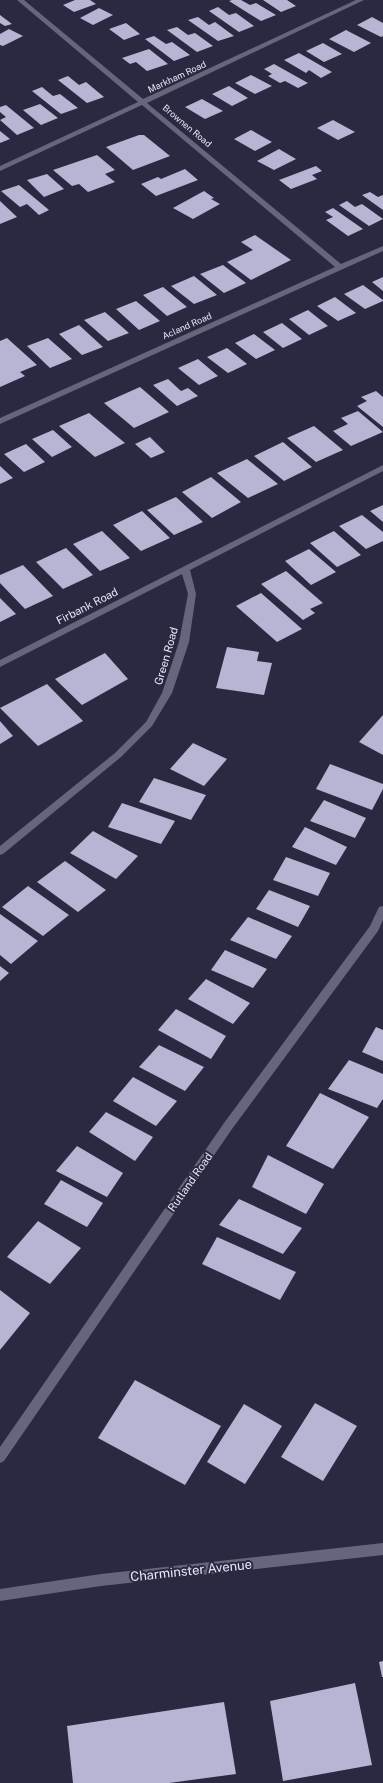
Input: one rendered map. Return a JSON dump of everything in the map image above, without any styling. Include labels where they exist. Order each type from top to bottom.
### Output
[{"type":"street","name":"Brownen Road","points":[[20,0],[340,267]]},
{"type":"street","name":"Markham Road","points":[[0,170],[361,0]]},
{"type":"street","name":"Acland Road","points":[[0,421],[383,248]]},
{"type":"street","points":[[185,569],[383,468]]},
{"type":"street","name":"Firbank Road","points":[[0,664],[185,569]]},
{"type":"street","name":"Green Road","points":[[0,851],[118,755],[149,724],[167,693],[184,642],[192,594],[185,569]]},
{"type":"street","name":"Rutland Road","points":[[0,1457],[224,1132],[374,928],[383,910]]},
{"type":"street","name":"Charminster Avenue","points":[[0,1595],[101,1580],[383,1549]]},
{"type":"building","points":[[75,0],[90,0],[96,4],[74,12],[63,5]]},
{"type":"building","points":[[241,0],[250,5],[256,3],[276,15],[261,21],[229,1]]},
{"type":"building","points":[[263,0],[287,0],[296,6],[281,12]]},
{"type":"building","points":[[218,7],[229,15],[236,13],[254,26],[239,32],[209,11]]},
{"type":"building","points":[[99,8],[113,15],[93,25],[80,18]]},
{"type":"building","points":[[0,15],[12,24],[5,26],[0,23]]},
{"type":"building","points":[[198,17],[209,25],[215,22],[234,36],[218,41],[188,20]]},
{"type":"building","points":[[372,17],[383,23],[383,36],[381,37],[357,25]]},
{"type":"building","points":[[126,23],[140,34],[124,40],[109,29]]},
{"type":"building","points":[[177,27],[188,35],[195,33],[213,46],[197,52],[167,30]]},
{"type":"building","points":[[9,29],[23,36],[3,46],[0,45],[0,34]]},
{"type":"building","points":[[346,30],[371,43],[354,52],[329,39]]},
{"type":"building","points":[[154,36],[166,44],[172,42],[190,55],[174,61],[145,39]]},
{"type":"building","points":[[323,43],[342,54],[324,62],[306,51]]},
{"type":"building","points":[[149,49],[168,64],[147,71],[136,62],[130,64],[122,58]]},
{"type":"building","points":[[299,53],[332,72],[321,78],[309,70],[306,73],[284,60]]},
{"type":"building","points":[[274,64],[308,83],[298,88],[285,81],[280,83],[268,76],[272,74],[264,69]]},
{"type":"building","points":[[251,75],[272,86],[255,94],[235,83]]},
{"type":"building","points":[[68,76],[79,85],[86,82],[104,97],[87,103],[58,80]]},
{"type":"building","points":[[229,86],[248,98],[232,106],[212,94]]},
{"type":"building","points":[[42,87],[53,96],[60,94],[78,108],[61,114],[32,91]]},
{"type":"building","points":[[202,99],[223,111],[205,119],[185,107]]},
{"type":"building","points":[[40,104],[58,118],[41,125],[23,110]]},
{"type":"building","points":[[6,105],[34,128],[17,135],[0,120],[6,117],[0,112],[0,107]]},
{"type":"building","points":[[333,120],[355,132],[338,140],[317,128]]},
{"type":"building","points":[[251,130],[272,142],[255,151],[234,139]]},
{"type":"building","points":[[0,131],[10,139],[0,143]]},
{"type":"building","points":[[139,135],[144,135],[170,156],[133,170],[106,147]]},
{"type":"building","points":[[279,149],[296,159],[274,170],[257,161]]},
{"type":"building","points":[[97,155],[115,170],[105,174],[115,182],[88,192],[79,184],[72,186],[53,170]]},
{"type":"building","points":[[316,166],[322,171],[312,175],[317,179],[291,189],[279,180]]},
{"type":"building","points":[[185,169],[198,180],[156,196],[141,184],[158,177],[161,179]]},
{"type":"building","points":[[47,174],[64,189],[44,197],[27,180]]},
{"type":"building","points":[[19,185],[49,210],[39,215],[27,204],[20,207],[1,191]]},
{"type":"building","points":[[204,191],[214,198],[211,199],[220,204],[193,219],[173,208]]},
{"type":"building","points":[[370,192],[378,197],[383,195],[383,210],[362,195]]},
{"type":"building","points":[[0,201],[17,217],[0,224]]},
{"type":"building","points":[[347,201],[355,207],[362,204],[383,219],[369,226],[339,205]]},
{"type":"building","points":[[333,208],[363,229],[348,236],[326,220],[333,217],[325,212]]},
{"type":"building","points":[[255,235],[291,260],[251,280],[227,262],[253,250],[241,242]]},
{"type":"building","points":[[223,265],[246,283],[224,293],[200,274]]},
{"type":"building","points":[[194,276],[217,295],[194,304],[171,286]]},
{"type":"building","points":[[383,277],[383,291],[372,282]]},
{"type":"building","points":[[363,285],[383,301],[365,309],[344,294]]},
{"type":"building","points":[[163,287],[187,307],[167,316],[143,295]]},
{"type":"building","points":[[335,297],[356,313],[338,321],[317,306]]},
{"type":"building","points":[[136,301],[160,321],[139,330],[116,309]]},
{"type":"building","points":[[308,310],[328,326],[309,335],[289,319]]},
{"type":"building","points":[[105,312],[129,333],[108,341],[84,320]]},
{"type":"building","points":[[282,323],[302,339],[283,348],[263,332]]},
{"type":"building","points":[[79,325],[103,347],[82,355],[59,334]]},
{"type":"building","points":[[254,334],[275,350],[256,359],[235,343]]},
{"type":"building","points":[[7,338],[37,365],[20,372],[25,376],[0,387],[0,341]]},
{"type":"building","points":[[48,338],[72,359],[50,368],[27,346]]},
{"type":"building","points":[[227,348],[247,364],[228,373],[207,357]]},
{"type":"building","points":[[198,359],[218,376],[199,385],[178,368]]},
{"type":"building","points":[[168,379],[181,391],[188,388],[198,396],[177,406],[153,385]]},
{"type":"building","points":[[140,387],[169,412],[134,428],[104,403]]},
{"type":"building","points":[[376,391],[383,397],[383,427],[357,406],[367,401],[361,397]]},
{"type":"building","points":[[358,411],[383,432],[351,446],[333,431],[348,424],[341,418]]},
{"type":"building","points":[[89,413],[125,443],[95,457],[59,426]]},
{"type":"building","points":[[314,426],[343,450],[316,462],[287,438]]},
{"type":"building","points":[[53,430],[72,447],[52,457],[32,439]]},
{"type":"building","points":[[150,437],[165,452],[151,458],[135,444]]},
{"type":"building","points":[[283,442],[312,467],[284,481],[254,456]]},
{"type":"building","points":[[26,444],[45,462],[24,472],[4,454]]},
{"type":"building","points":[[247,459],[278,484],[248,498],[217,473]]},
{"type":"building","points":[[0,466],[13,478],[0,484]]},
{"type":"building","points":[[211,477],[241,502],[212,518],[182,492]]},
{"type":"building","points":[[176,497],[203,522],[174,535],[147,510]]},
{"type":"building","points":[[383,505],[383,522],[370,511]]},
{"type":"building","points":[[142,511],[170,538],[141,551],[113,525]]},
{"type":"building","points":[[362,515],[383,532],[383,541],[366,549],[339,526]]},
{"type":"building","points":[[102,531],[130,558],[100,571],[73,544]]},
{"type":"building","points":[[334,531],[361,555],[337,567],[310,543]]},
{"type":"building","points":[[66,548],[93,575],[63,589],[36,562]]},
{"type":"building","points":[[309,549],[336,572],[311,585],[285,561]]},
{"type":"building","points":[[23,565],[53,596],[25,609],[0,583],[0,575]]},
{"type":"building","points":[[286,571],[323,603],[310,609],[315,613],[303,620],[261,584]]},
{"type":"building","points":[[261,593],[302,629],[277,642],[236,606]]},
{"type":"building","points":[[0,598],[16,614],[0,622]]},
{"type":"building","points":[[227,647],[259,652],[257,661],[272,663],[264,695],[216,688]]},
{"type":"building","points":[[105,653],[128,679],[82,705],[55,679]]},
{"type":"building","points":[[47,684],[83,721],[38,746],[0,708]]},
{"type":"building","points":[[383,715],[383,755],[359,742]]},
{"type":"building","points":[[0,721],[13,736],[0,744]]},
{"type":"building","points":[[193,743],[227,759],[204,786],[170,769]]},
{"type":"building","points":[[330,764],[383,784],[383,789],[372,810],[316,789]]},
{"type":"building","points":[[154,778],[206,795],[191,820],[139,802]]},
{"type":"building","points":[[324,800],[366,818],[355,838],[310,821]]},
{"type":"building","points":[[122,803],[175,821],[161,844],[108,827]]},
{"type":"building","points":[[305,827],[347,847],[336,865],[292,847]]},
{"type":"building","points":[[93,831],[138,856],[116,879],[70,853]]},
{"type":"building","points":[[286,857],[330,873],[318,896],[273,880]]},
{"type":"building","points":[[65,861],[106,890],[78,912],[37,882]]},
{"type":"building","points":[[28,886],[69,915],[43,936],[2,907]]},
{"type":"building","points":[[269,890],[310,906],[298,927],[256,909]]},
{"type":"building","points":[[0,914],[38,941],[11,964],[0,955]]},
{"type":"building","points":[[248,917],[292,936],[276,959],[230,940]]},
{"type":"building","points":[[225,950],[267,969],[253,988],[211,970]]},
{"type":"building","points":[[0,966],[9,973],[0,981]]},
{"type":"building","points":[[206,979],[250,1003],[233,1024],[188,999]]},
{"type":"building","points":[[176,1009],[226,1036],[211,1059],[158,1030]]},
{"type":"building","points":[[376,1027],[383,1030],[383,1061],[362,1052]]},
{"type":"building","points":[[159,1045],[204,1067],[185,1091],[139,1067]]},
{"type":"building","points":[[349,1060],[383,1074],[383,1099],[377,1108],[328,1089]]},
{"type":"building","points":[[133,1077],[177,1101],[156,1126],[113,1101]]},
{"type":"building","points":[[320,1093],[369,1117],[333,1169],[286,1146]]},
{"type":"building","points":[[106,1112],[153,1137],[135,1161],[89,1132]]},
{"type":"building","points":[[77,1146],[123,1173],[107,1197],[56,1171]]},
{"type":"building","points":[[268,1155],[324,1184],[306,1214],[252,1187]]},
{"type":"building","points":[[61,1180],[103,1203],[87,1227],[44,1204]]},
{"type":"building","points":[[239,1199],[302,1228],[283,1254],[219,1225]]},
{"type":"building","points":[[38,1221],[81,1248],[50,1284],[7,1257]]},
{"type":"building","points":[[217,1237],[296,1272],[280,1300],[202,1264]]},
{"type":"building","points":[[0,1290],[30,1313],[0,1350]]},
{"type":"building","points":[[135,1380],[221,1426],[185,1485],[98,1438]]},
{"type":"building","points":[[315,1403],[357,1426],[323,1481],[281,1457]]},
{"type":"building","points":[[244,1404],[282,1426],[245,1484],[207,1462]]},
{"type":"building","points":[[383,1661],[383,1677],[382,1677],[379,1662]]},
{"type":"building","points":[[355,1683],[372,1765],[283,1781],[270,1701]]},
{"type":"building","points":[[224,1702],[236,1774],[169,1783],[73,1783],[67,1726]]}]
